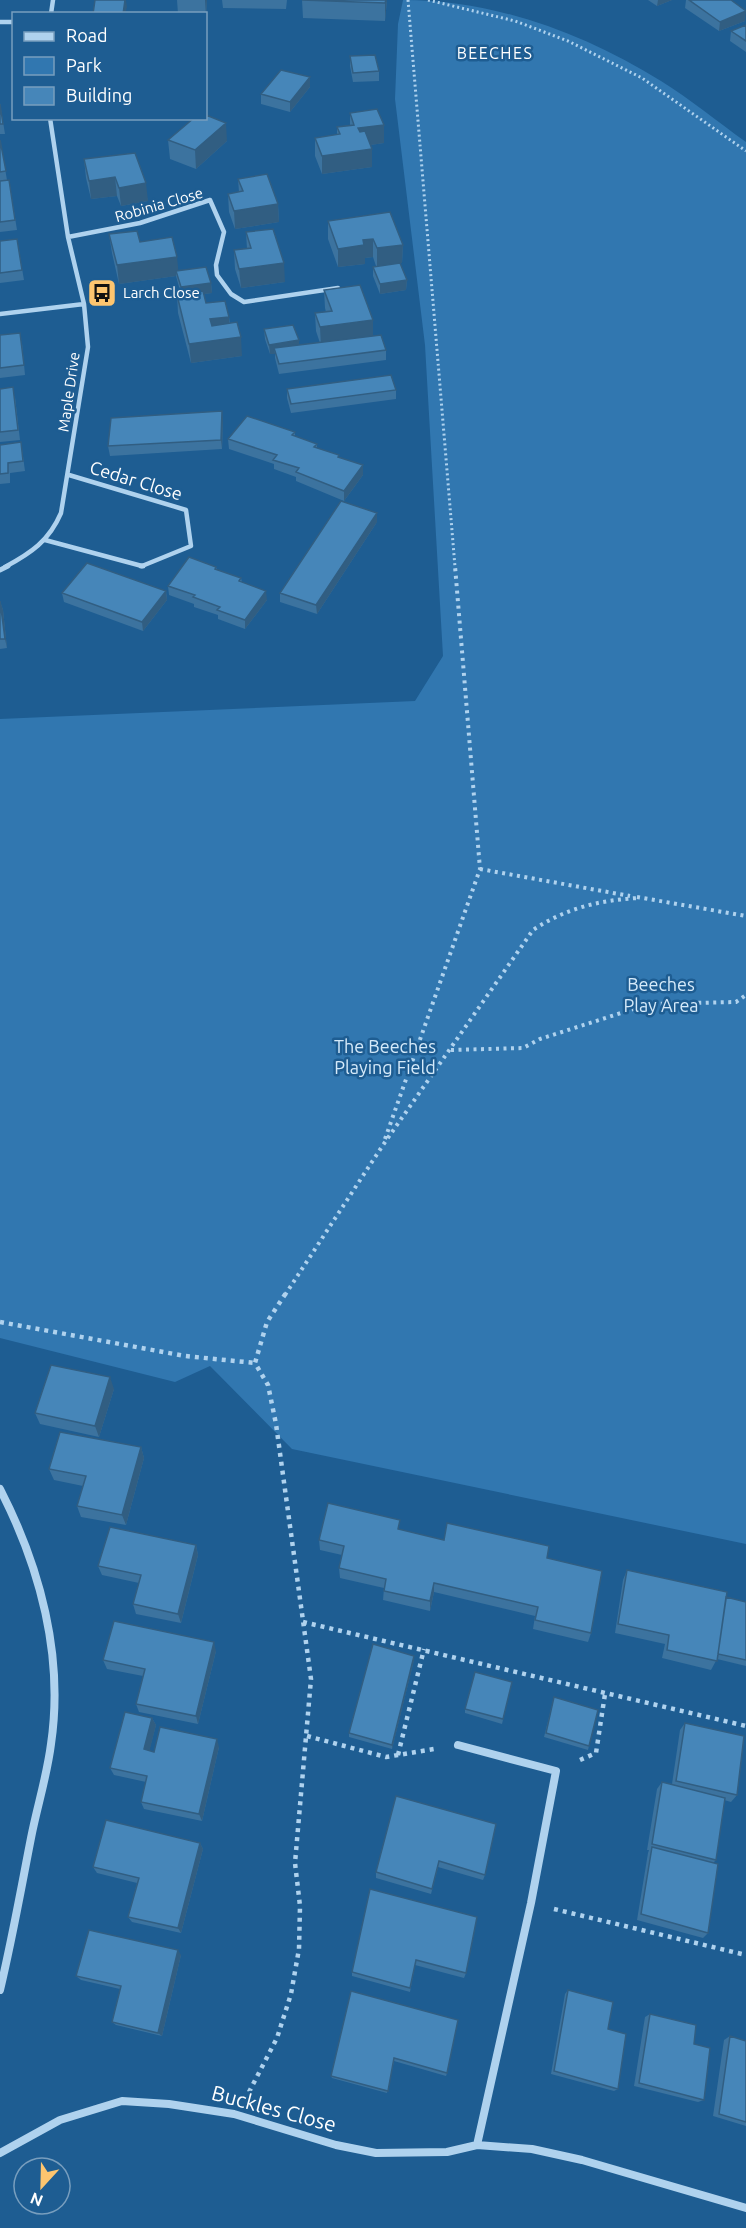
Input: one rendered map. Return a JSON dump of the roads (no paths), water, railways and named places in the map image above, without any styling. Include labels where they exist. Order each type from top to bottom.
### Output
[{"type":"street","name":"Maple Drive","points":[[0,570],[33,552],[45,540],[61,513],[88,347],[84,304],[68,237],[50,120]]},
{"type":"street","name":"Robinia Close","points":[[68,237],[117,231],[148,223],[210,200],[224,232],[223,244],[216,265],[217,275],[231,294],[244,302],[338,288]]},
{"type":"street","points":[[0,314],[84,304]]},
{"type":"street","name":"Cedar Close","points":[[45,540],[142,566],[192,546],[186,510],[69,475]]},
{"type":"street","points":[[0,1489],[15,1517],[35,1566],[48,1618],[54,1674],[53,1732],[0,1989]]},
{"type":"street","points":[[458,1746],[556,1771],[531,1903],[477,2145]]},
{"type":"street","name":"Buckles Close","points":[[0,2153],[60,2120],[122,2101],[169,2104],[234,2114],[336,2145],[376,2152],[417,2154],[447,2152],[477,2145],[532,2149],[582,2160],[746,2208]]},
{"type":"place","name":"Larch Close","points":[[102,293]]},
{"type":"district","name":"BEECHES","points":[[495,53]]},
{"type":"park label","name":"Beeches Play Area","points":[[661,995]]},
{"type":"park label","name":"The Beeches Playing Field","points":[[385,1057]]}]
